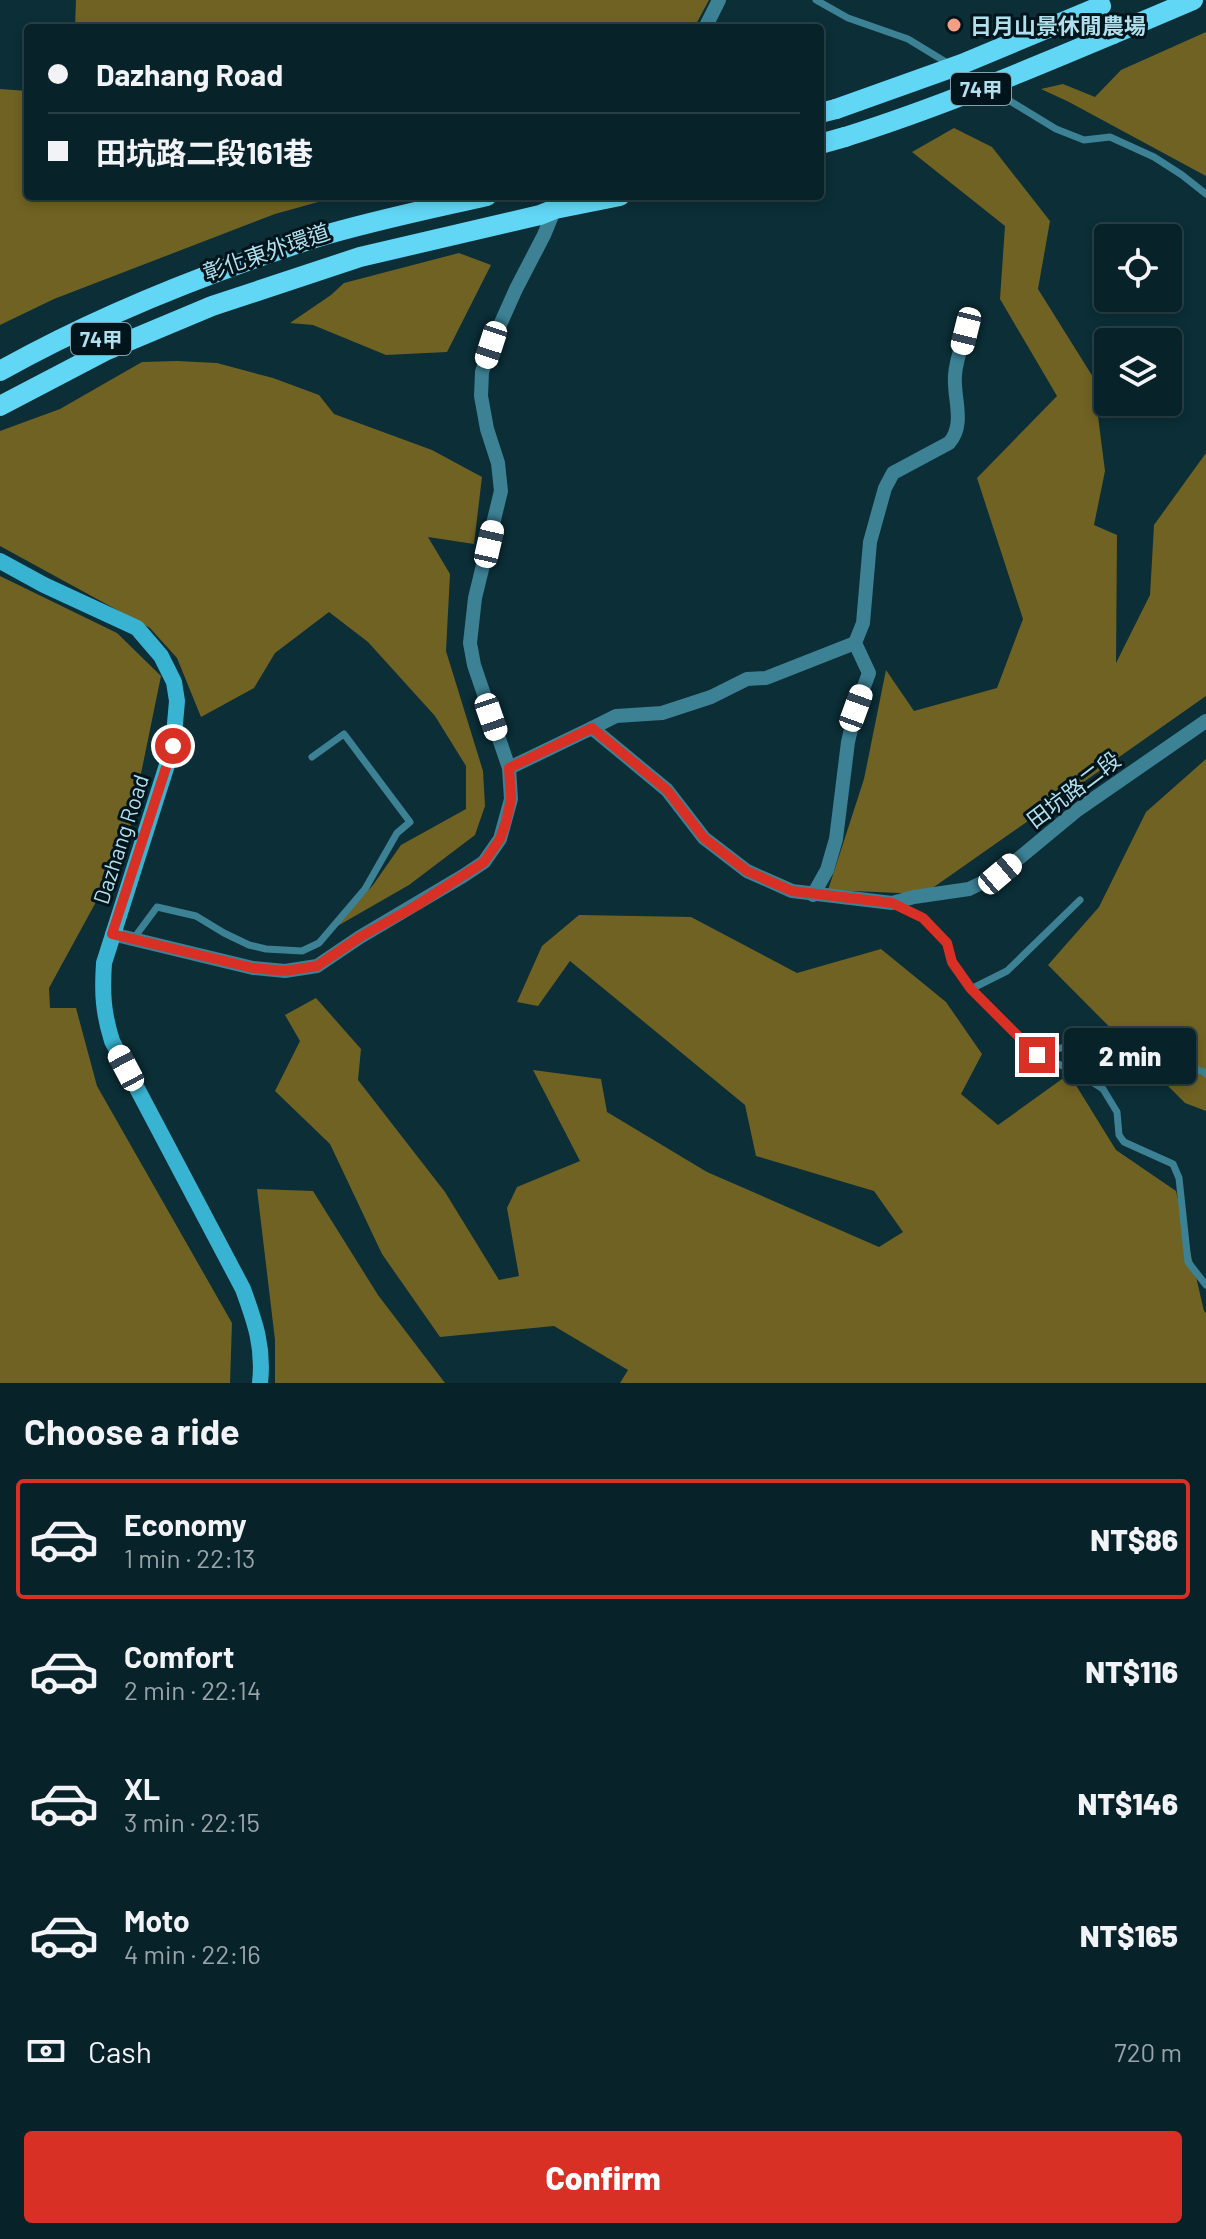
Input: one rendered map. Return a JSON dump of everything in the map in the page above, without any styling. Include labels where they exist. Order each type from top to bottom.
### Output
[{"type":"main road","name":"74甲","points":[[824,134],[832,114],[958,54],[1164,0]]},
{"type":"main road","name":"74甲","points":[[832,114],[906,106],[1105,13],[1193,0]]},
{"type":"main road","name":"74甲","points":[[0,358],[85,312],[202,288],[320,247],[429,200]]},
{"type":"main road","name":"彰化東外環道","points":[[0,371],[144,300],[202,288],[320,247],[476,211],[556,200]]},
{"type":"main road","name":"74甲","points":[[320,247],[360,257],[476,211]]},
{"type":"main road","name":"彰化東外環道","points":[[2,399],[101,339],[202,288]]},
{"type":"main road","name":"Dazhang Road","points":[[0,561],[137,628],[161,656],[174,682],[177,701],[173,746],[104,963],[104,1015],[112,1041],[243,1289],[257,1325],[261,1355],[260,1383]]},
{"type":"street","points":[[707,24],[719,0]]},
{"type":"street","points":[[112,934],[253,968],[285,971],[317,966],[484,862],[500,839],[511,799],[509,768],[474,665],[470,643],[475,598],[501,491],[498,463],[481,396],[482,372],[491,345],[559,200]]},
{"type":"street","points":[[509,768],[616,716],[662,713],[711,697],[747,679],[766,678],[855,643],[863,623],[870,542],[885,488],[893,473],[949,443],[956,436],[955,375],[966,331]]},
{"type":"street","points":[[813,895],[827,870],[836,839],[848,742],[869,673],[855,643]]},
{"type":"street","name":"田坑路二段","points":[[592,728],[667,790],[704,838],[747,871],[792,891],[892,903],[969,889],[1000,874],[1076,811],[1206,721]]},
{"type":"lane","points":[[816,0],[848,18],[908,39],[1056,129],[1084,140],[1110,137],[1154,157],[1206,194]]},
{"type":"lane","points":[[132,939],[157,907],[196,916],[249,945],[266,949],[302,951],[319,943],[365,889],[397,833],[410,822],[344,734],[312,757]]},
{"type":"lane","points":[[971,989],[1007,971],[1080,900]]},
{"type":"lane","points":[[892,903],[923,918],[947,943],[952,962],[971,989],[1037,1055],[1077,1072],[1103,1089],[1117,1112],[1119,1135],[1124,1142],[1173,1164],[1179,1178],[1188,1262],[1206,1285]]},
{"type":"lane","points":[[1037,1055],[1088,1040],[1206,1074]]},
{"type":"shaded area","points":[[76,0],[709,0],[696,24],[75,24]]},
{"type":"shaded area","points":[[1206,32],[1206,176],[1041,89],[1063,84],[1095,97],[1121,70]]},
{"type":"shaded area","points":[[0,89],[24,91],[24,200],[326,200],[275,214],[54,299],[0,325]]},
{"type":"shaded area","points":[[954,128],[992,147],[1050,221],[1038,289],[1093,377],[1094,416],[1098,416],[1105,471],[1094,525],[1117,535],[1116,663],[1150,595],[1154,525],[1206,453],[1206,696],[924,894],[828,890],[864,779],[886,670],[914,711],[997,688],[1023,619],[977,478],[1057,396],[1000,299],[1005,226],[912,152]]},
{"type":"shaded area","points":[[459,253],[491,265],[447,352],[386,355],[313,325],[290,323],[344,283]]},
{"type":"shaded area","points":[[142,362],[217,363],[273,378],[319,395],[334,414],[432,450],[482,477],[474,544],[428,537],[450,574],[446,651],[483,771],[485,806],[475,835],[409,885],[334,928],[373,885],[401,845],[466,809],[466,766],[435,716],[368,642],[329,612],[275,653],[254,688],[201,717],[177,658],[150,628],[0,546],[0,431],[60,409]]},
{"type":"shaded area","points":[[0,576],[117,633],[161,676],[126,847],[49,988],[50,1008],[76,1008],[97,1086],[232,1323],[230,1383],[0,1383]]},
{"type":"shaded area","points":[[1206,759],[1206,1111],[1185,1103],[1048,965],[1099,907],[1146,812]]},
{"type":"shaded area","points":[[579,915],[691,917],[797,973],[881,949],[946,1002],[982,1054],[961,1094],[998,1125],[1069,1074],[1116,1150],[1176,1191],[1206,1313],[1206,1383],[620,1383],[628,1370],[554,1326],[440,1337],[382,1254],[330,1144],[275,1091],[300,1041],[285,1015],[316,998],[361,1049],[358,1080],[445,1192],[499,1280],[519,1276],[507,1208],[517,1187],[580,1161],[533,1070],[601,1079],[607,1112],[707,1172],[879,1247],[903,1232],[874,1191],[756,1156],[745,1105],[570,961],[538,1006],[517,1002],[542,946]]},
{"type":"shaded area","points":[[257,1189],[313,1191],[378,1295],[445,1383],[275,1383],[275,1340]]},
{"type":"place","name":"日月山景休閒農場","points":[[954,25]]},
{"type":"route","points":[[173,746],[112,934],[253,968],[285,971],[317,966],[484,862],[500,839],[506,822],[511,799],[509,768],[592,728],[667,790],[704,838],[747,871],[792,891],[892,903],[923,918],[947,943],[952,962],[971,989],[1037,1055]]}]
